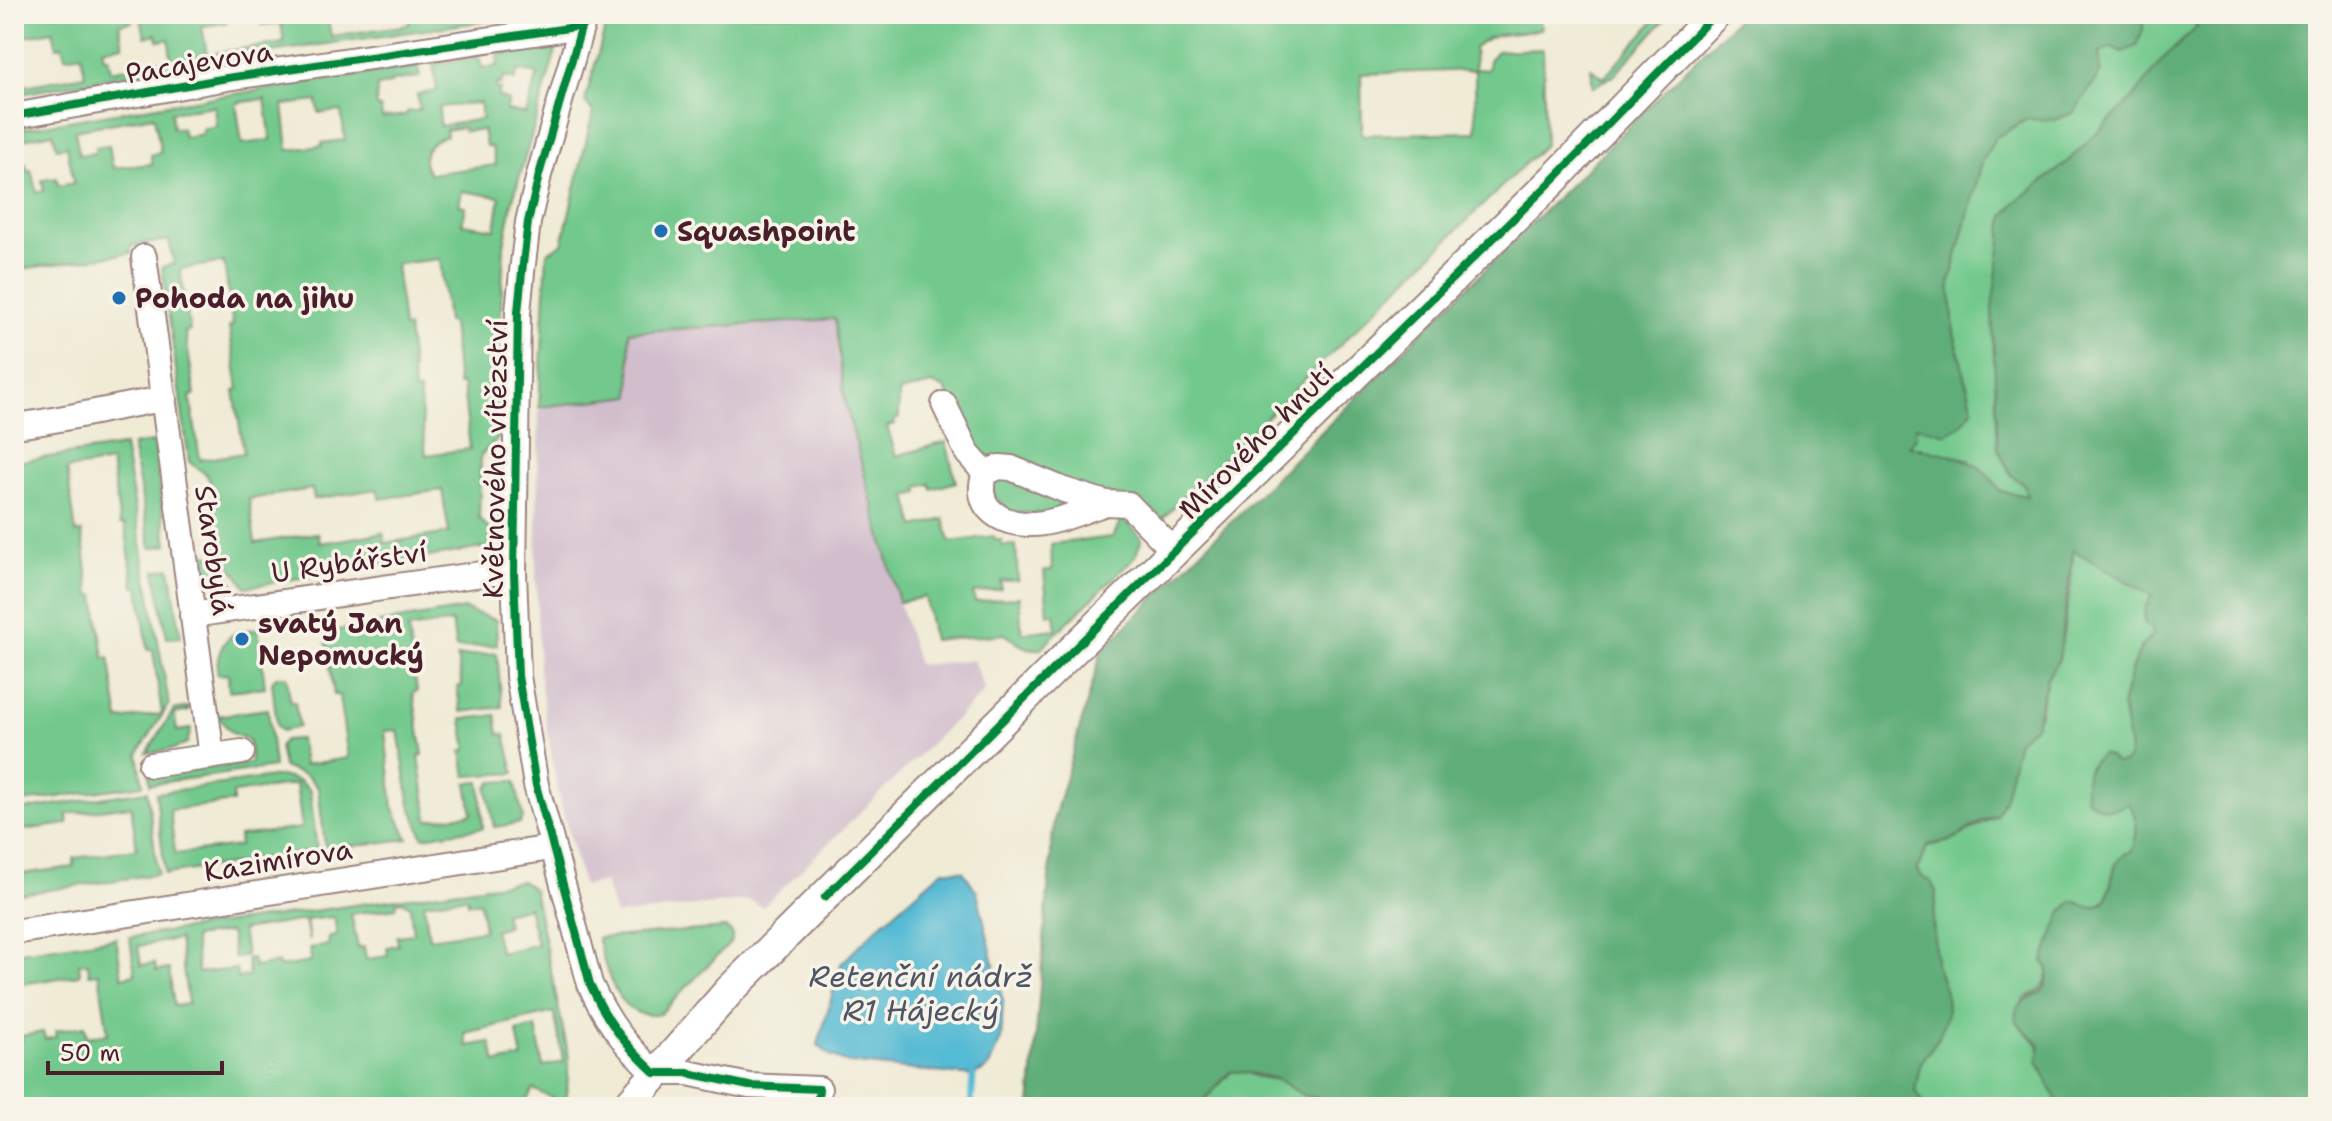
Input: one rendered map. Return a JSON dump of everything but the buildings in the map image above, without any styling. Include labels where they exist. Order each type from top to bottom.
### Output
[{"type":"main road","name":"Mírového hnutí","points":[[627,1107],[730,990],[1554,179],[1715,14]]},
{"type":"street","name":"Pacajevova","points":[[14,116],[584,20]]},
{"type":"street","name":"Květnového vítězství","points":[[584,20],[539,175],[528,222],[522,272],[517,341],[514,573],[518,676],[524,723],[551,848],[590,984],[603,1014],[627,1046],[655,1073]]},
{"type":"street","name":"Starobylá","points":[[144,257],[212,756]]},
{"type":"street","points":[[14,426],[73,419],[110,408],[164,399]]},
{"type":"street","points":[[944,404],[968,454],[985,473]]},
{"type":"street","points":[[1106,503],[1035,524],[1013,522],[996,515],[984,504],[980,487],[985,473],[999,467],[1011,468],[1106,503],[1128,504],[1175,552]]},
{"type":"street","name":"U Rybářství","points":[[192,615],[489,573],[514,573]]},
{"type":"street","points":[[151,765],[242,752]]},
{"type":"street","name":"Kazimírova","points":[[14,932],[551,848]]},
{"type":"street","points":[[655,1073],[688,1073],[818,1098]]},
{"type":"shaded area","points":[[835,319],[837,354],[884,552],[918,665],[973,660],[985,691],[763,907],[749,900],[615,915],[605,882],[583,886],[558,793],[547,730],[539,672],[536,577],[539,407],[631,395],[629,332]]},
{"type":"green space","points":[[14,14],[132,14],[132,22],[119,24],[123,45],[102,49],[104,57],[108,57],[111,71],[171,59],[169,39],[159,41],[156,34],[145,37],[140,14],[235,14],[226,17],[226,23],[202,26],[207,54],[284,43],[281,23],[262,25],[260,14],[332,14],[327,15],[331,36],[409,25],[408,14],[452,14],[453,19],[484,14],[536,14],[194,63],[14,95],[14,88],[85,75],[81,54],[65,57],[62,46],[57,47],[53,31],[16,38],[19,57],[14,58]]},
{"type":"green space","points":[[609,14],[1538,14],[1542,28],[1496,36],[1481,42],[1474,49],[1475,69],[1488,70],[1489,60],[1497,51],[1543,49],[1545,144],[1160,521],[982,454],[944,388],[931,384],[899,392],[899,418],[894,420],[895,424],[887,426],[896,456],[946,442],[956,482],[932,489],[930,484],[918,487],[919,493],[907,496],[915,527],[944,519],[950,542],[994,536],[995,540],[1002,540],[1002,546],[1016,545],[1018,580],[1001,581],[1001,589],[973,593],[975,602],[1019,597],[1022,633],[1056,629],[1055,614],[1048,614],[1044,571],[1052,570],[1051,544],[1113,537],[1122,518],[1142,538],[1135,557],[1040,649],[1035,649],[1021,645],[1005,634],[933,640],[925,597],[899,602],[845,402],[835,319],[629,332],[631,396],[539,407],[547,253],[562,244],[593,112],[585,101]],"holes":[[[1475,70],[1476,132],[1362,135],[1361,74]]]},
{"type":"green space","points":[[1660,14],[1670,14],[1614,75],[1593,87],[1591,68],[1604,78]]},
{"type":"green space","points":[[1742,14],[2146,14],[2137,46],[2123,52],[2111,47],[2099,53],[2101,72],[2073,113],[2054,120],[2027,119],[1995,138],[1982,162],[1950,282],[1954,333],[1973,409],[1960,426],[1946,434],[1916,426],[1916,437],[1909,446],[1972,463],[1992,479],[1999,491],[2027,496],[2024,484],[2011,475],[1998,449],[1992,310],[2004,216],[2015,203],[2064,165],[2133,98],[2162,60],[2197,27],[2189,14],[2318,14],[2318,1107],[2060,1107],[2038,1062],[2040,1045],[2017,1020],[2017,1008],[2046,986],[2048,967],[2043,961],[2062,911],[2073,901],[2091,907],[2106,900],[2116,864],[2122,856],[2132,851],[2136,832],[2135,815],[2129,803],[2112,810],[2097,806],[2086,798],[2085,785],[2086,773],[2102,754],[2116,763],[2128,759],[2130,749],[2122,706],[2132,668],[2142,646],[2153,634],[2145,624],[2144,615],[2152,596],[2073,550],[2059,659],[2047,678],[2035,726],[2018,740],[2005,797],[1996,816],[1950,841],[1928,845],[1917,869],[1922,877],[1931,882],[1936,892],[1933,924],[1936,964],[1946,992],[1947,1014],[1939,1037],[1920,1064],[1915,1091],[1925,1107],[1335,1107],[1324,1100],[1302,1095],[1278,1080],[1230,1072],[1198,1107],[1030,1107],[1054,818],[1102,650]]},
{"type":"green space","points":[[2189,14],[2197,27],[2162,60],[2134,98],[2064,165],[2015,203],[2011,475],[2024,484],[2027,496],[1999,491],[1968,459],[1909,447],[1916,437],[1916,426],[1973,409],[1954,333],[1950,282],[1982,162],[1995,138],[2028,119],[2054,120],[2073,113],[2101,72],[2099,53],[2143,29],[2143,16]]},
{"type":"green space","points":[[551,46],[556,50],[512,203],[504,245],[500,326],[495,327],[495,342],[500,342],[498,439],[481,455],[479,518],[492,532],[489,547],[246,587],[219,550],[211,484],[207,475],[189,462],[162,267],[174,264],[169,240],[131,246],[131,253],[14,270],[14,130],[418,66],[420,77],[377,86],[376,105],[381,109],[382,118],[406,115],[407,112],[420,110],[417,94],[437,91],[433,64],[479,57],[482,68],[498,66],[497,55]],"holes":[[[518,70],[538,74],[526,114],[506,111],[509,101],[498,97],[500,89],[496,88],[504,77],[515,80]],[[265,99],[271,140],[242,144],[236,103]],[[317,101],[319,113],[341,111],[345,140],[322,143],[322,146],[288,150],[283,105]],[[480,103],[482,119],[440,126],[439,107]],[[214,106],[216,126],[202,129],[202,134],[184,137],[182,128],[173,129],[171,112]],[[154,116],[161,152],[151,155],[152,164],[113,168],[109,145],[95,147],[95,153],[79,155],[75,130]],[[463,127],[464,131],[483,130],[486,146],[492,147],[496,165],[430,174],[424,156],[430,145],[447,136],[446,130]],[[53,133],[57,148],[67,146],[74,183],[58,186],[57,178],[42,180],[44,191],[37,192],[31,170],[27,171],[26,164],[23,164],[19,140]],[[462,191],[500,197],[495,229],[462,224],[466,207],[459,205]],[[440,259],[447,322],[452,323],[458,385],[463,385],[470,449],[426,455],[419,391],[414,391],[408,328],[403,328],[396,264]],[[224,262],[233,326],[229,327],[239,389],[234,391],[244,453],[200,460],[190,396],[195,395],[185,332],[190,331],[180,269]],[[312,489],[314,499],[377,489],[380,499],[442,490],[449,533],[385,543],[383,533],[320,543],[318,533],[255,543],[249,499]]]},
{"type":"green space","points":[[154,442],[167,545],[151,548],[132,445]]},
{"type":"green space","points":[[124,446],[169,704],[138,754],[143,785],[14,803],[14,796],[20,795],[14,753],[14,462]],"holes":[[[111,462],[120,525],[125,525],[134,587],[139,587],[148,650],[153,650],[162,714],[119,720],[109,657],[104,658],[95,595],[90,595],[82,532],[76,533],[67,469]]]},
{"type":"green space","points":[[1010,476],[1076,501],[1051,514],[1009,512],[992,494],[992,485],[999,477]]},
{"type":"green space","points":[[2073,550],[2153,596],[2150,627],[2153,634],[2142,646],[2132,668],[2122,706],[2130,749],[2128,759],[2116,763],[2138,831],[2132,851],[2117,863],[2106,899],[2100,905],[2091,907],[2073,901],[2062,911],[2043,961],[2048,966],[2045,984],[2039,991],[2023,999],[2022,1028],[2040,1046],[2040,1054],[2060,1107],[1925,1107],[1915,1091],[1920,1064],[1939,1037],[1946,992],[1936,964],[1933,924],[1936,892],[1931,882],[1922,877],[1917,869],[1928,846],[1950,841],[1996,816],[2018,740],[2039,716],[2047,678],[2059,659]]},
{"type":"green space","points":[[206,554],[215,558],[242,594],[220,588],[203,575],[196,561]]},
{"type":"green space","points":[[170,568],[181,637],[167,638],[155,571]]},
{"type":"green space","points":[[464,609],[496,620],[497,645],[456,648],[452,622],[408,629],[417,691],[413,693],[423,755],[419,756],[428,820],[472,814],[467,783],[480,782],[483,828],[423,837],[410,804],[398,730],[385,731],[393,807],[408,839],[328,849],[325,846],[318,788],[307,776],[283,767],[279,747],[284,740],[300,739],[304,765],[348,758],[339,695],[334,695],[325,632]]},
{"type":"green space","points":[[258,629],[265,687],[229,691],[228,674],[218,675],[220,650],[231,635]]},
{"type":"green space","points":[[497,653],[502,707],[461,712],[457,687],[462,686],[457,657]]},
{"type":"green space","points":[[287,676],[290,702],[295,702],[299,727],[282,731],[277,726],[272,682],[276,677]]},
{"type":"green space","points":[[189,707],[189,711],[174,714],[177,731],[191,729],[187,743],[174,749],[147,753],[174,710]]},
{"type":"green space","points":[[268,709],[274,767],[150,784],[149,775],[251,763],[249,740],[232,733],[217,716]]},
{"type":"green space","points":[[496,715],[499,734],[505,734],[514,773],[466,776],[462,751],[467,750],[462,719]]},
{"type":"green space","points":[[280,776],[299,781],[310,791],[317,851],[165,874],[156,793]],"holes":[[[296,784],[302,828],[239,836],[239,846],[175,854],[170,810],[233,802],[233,793]]]},
{"type":"green space","points":[[515,781],[523,817],[520,823],[494,827],[487,788],[492,782]]},
{"type":"green space","points":[[147,791],[158,874],[14,895],[14,875],[74,867],[74,858],[137,849],[131,806],[67,814],[68,824],[14,831],[14,811]]},
{"type":"green space","points":[[522,881],[534,890],[569,1058],[566,1107],[556,1107],[559,1101],[533,1089],[523,1107],[14,1107],[14,1044],[22,1042],[21,1036],[43,1032],[45,1039],[56,1037],[55,1031],[85,1026],[87,1037],[108,1034],[99,973],[89,974],[88,963],[79,964],[80,975],[14,985],[14,953],[116,938],[122,977],[135,974],[130,937]],"holes":[[[467,897],[468,903],[480,902],[484,930],[429,938],[424,903]],[[402,901],[410,906],[413,934],[397,936],[398,945],[387,947],[388,956],[366,959],[364,947],[358,948],[351,914],[396,908],[397,902]],[[528,907],[537,944],[500,953],[494,930],[507,926],[504,913]],[[334,917],[337,935],[328,938],[329,945],[310,948],[311,962],[254,967],[252,958],[247,958],[249,976],[237,978],[236,969],[198,973],[194,937],[230,932],[234,958],[246,955],[242,930],[305,920],[309,941],[306,920]],[[179,939],[188,1004],[174,1006],[169,969],[156,971],[155,963],[141,965],[138,946]],[[554,1012],[564,1062],[543,1066],[536,1027],[517,1032],[522,1058],[496,1063],[490,1042],[467,1046],[465,1033]]]},
{"type":"green space","points":[[726,928],[732,933],[732,941],[660,1014],[645,1015],[623,1002],[610,978],[597,938]]},
{"type":"green space","points":[[1244,1071],[1256,1077],[1279,1080],[1303,1095],[1330,1102],[1335,1107],[1198,1107],[1231,1072]]},
{"type":"water","name":"Retenční nádrž R1 Hájecký","points":[[943,870],[963,871],[977,892],[1003,1001],[1001,1039],[988,1068],[973,1076],[848,1063],[830,1056],[818,1045],[841,964]]},
{"type":"waterway","points":[[971,1107],[973,1076]]},
{"type":"cycle path","points":[[585,14],[528,222],[518,312],[514,573],[518,676],[536,785],[590,984],[603,1010],[626,1043],[655,1073],[688,1073],[749,1086],[819,1089],[817,1107]]},
{"type":"cycle path","points":[[825,897],[1554,179],[1715,14]]},
{"type":"cycle path","points":[[14,116],[227,78],[582,26]]},
{"type":"place","name":"Squashpoint","points":[[661,231]]},
{"type":"place","name":"Pohoda na jihu","points":[[119,298]]},
{"type":"place","name":"svatý Jan Nepomucký","points":[[242,639]]}]
